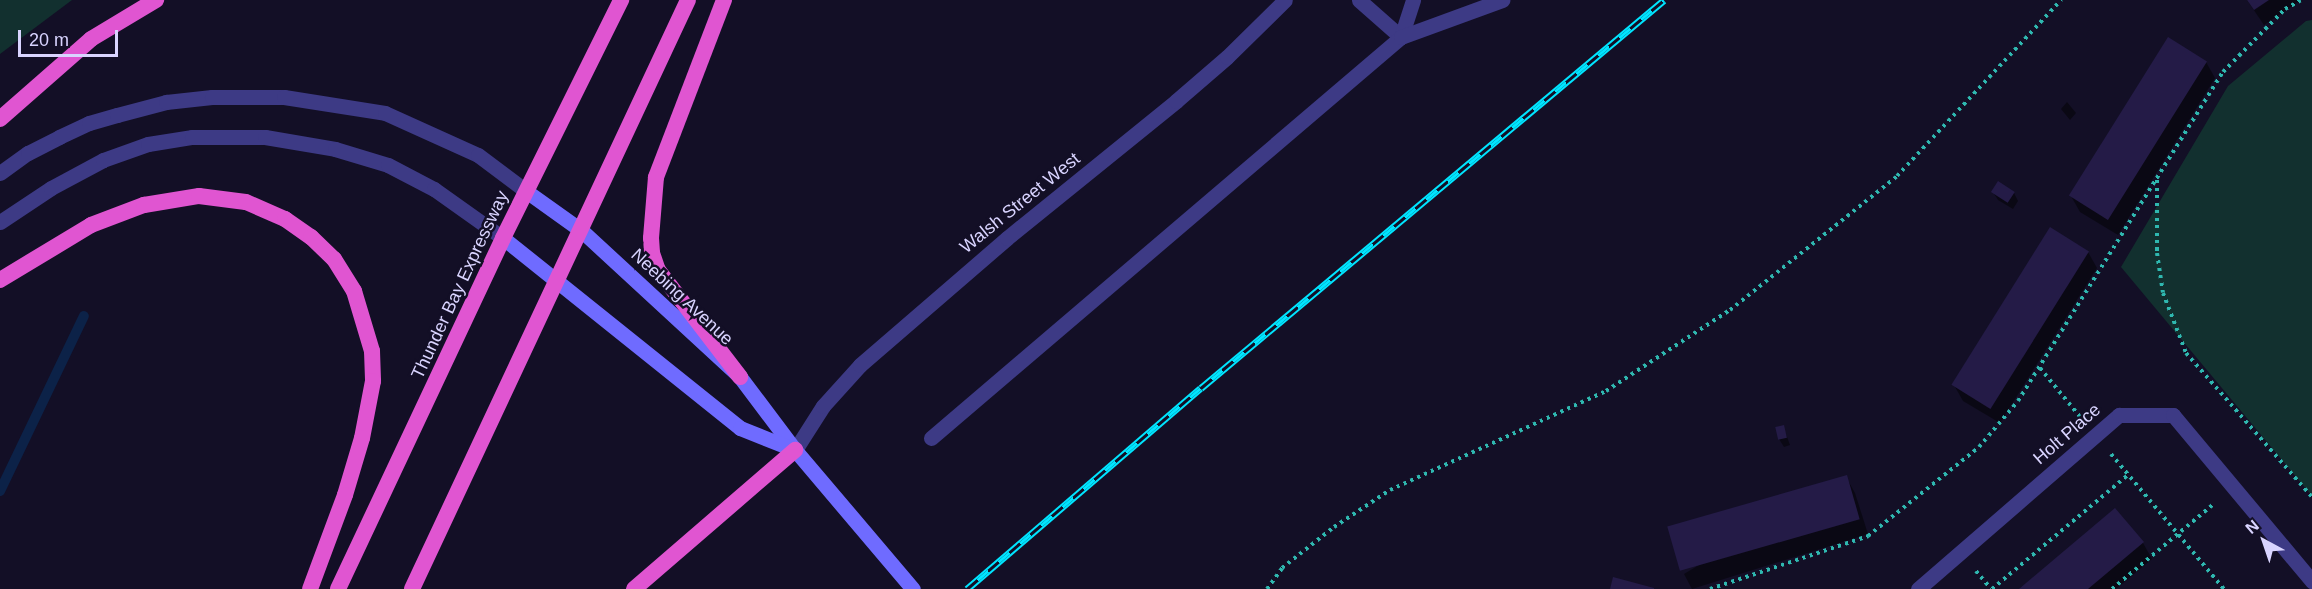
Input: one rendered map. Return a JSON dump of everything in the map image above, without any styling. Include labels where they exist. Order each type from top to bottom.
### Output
[{"type":"highway","points":[[0,119],[91,39],[156,0]]},
{"type":"highway","name":"Thunder Bay Expressway","points":[[339,589],[503,238],[621,0]]},
{"type":"highway","points":[[412,589],[582,231],[688,0]]},
{"type":"highway","points":[[724,0],[656,177],[651,238],[652,253],[658,270],[740,377]]},
{"type":"highway","points":[[0,280],[91,225],[144,205],[199,196],[246,202],[285,219],[311,237],[327,252],[354,291],[372,351],[373,381],[351,472],[310,589]]},
{"type":"highway","points":[[634,589],[795,450]]},
{"type":"main road","name":"Neebing Avenue","points":[[526,191],[582,231],[740,377],[795,450],[913,589]]},
{"type":"main road","name":"Neebing Avenue","points":[[503,238],[556,283],[740,428],[795,450]]},
{"type":"street","name":"Walsh Street West","points":[[795,450],[823,406],[860,364],[1006,238],[1176,101],[1285,0]]},
{"type":"street","points":[[1359,0],[1401,37]]},
{"type":"street","points":[[1401,37],[1413,0]]},
{"type":"street","points":[[931,438],[1401,37],[1502,0]]},
{"type":"street","points":[[0,173],[28,153],[58,137],[117,114],[166,102],[212,97],[284,97],[385,113],[478,155],[526,191]]},
{"type":"street","points":[[0,222],[51,188],[103,160],[148,144],[192,138],[265,137],[335,149],[388,165],[434,189],[503,238]]},
{"type":"street","name":"Holt Place","points":[[1918,589],[2119,415],[2173,415],[2312,580]]},
{"type":"path","points":[[1267,589],[1282,568],[1334,527],[1390,490],[1606,391],[1730,310],[1897,176],[2061,0]]},
{"type":"path","points":[[1710,589],[1868,536],[1979,447],[2018,401],[2040,368],[2223,72],[2278,15],[2301,0]]},
{"type":"path","points":[[2157,180],[2157,253],[2163,293],[2186,353],[2312,497]]},
{"type":"path","points":[[2040,368],[2224,589]]},
{"type":"path","points":[[1992,589],[2128,475]]},
{"type":"path","points":[[2112,589],[2233,487]]},
{"type":"path","points":[[2117,585],[2121,589]]},
{"type":"green space","points":[[0,0],[72,0],[0,54]]},
{"type":"green space","points":[[2312,20],[2312,496],[2121,267],[2228,86],[2306,21]]},
{"type":"building","points":[[2247,0],[2269,0],[2254,10]]},
{"type":"building","points":[[2168,37],[2207,61],[2108,220],[2069,196]]},
{"type":"building","points":[[1998,181],[2015,192],[2008,203],[1991,192]]},
{"type":"building","points":[[2050,227],[2089,251],[1990,409],[1951,385]]},
{"type":"building","points":[[1784,425],[1787,438],[1778,440],[1775,427]]},
{"type":"building","points":[[1847,475],[1860,519],[1680,571],[1667,527]]},
{"type":"building","points":[[2115,508],[2144,542],[2088,589],[2019,589]]},
{"type":"building","points":[[1613,577],[1654,588],[1654,589],[1610,589]]},
{"type":"waterway","points":[[0,491],[84,316]]},
{"type":"railway","points":[[967,589],[1201,388],[1664,0]]}]
